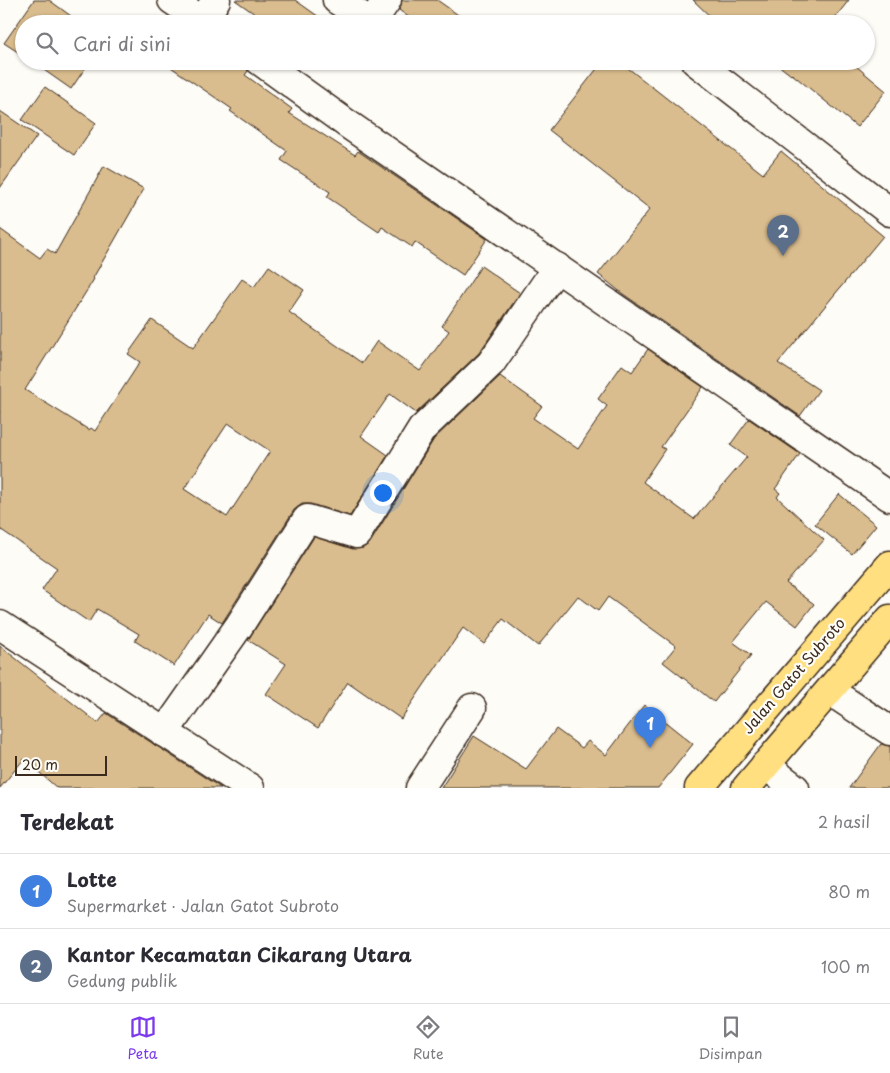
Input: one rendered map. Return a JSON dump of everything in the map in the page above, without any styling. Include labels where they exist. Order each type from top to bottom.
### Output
[{"type":"highway","name":"Jalan Gatot Subroto","points":[[699,788],[890,565]]},
{"type":"highway","points":[[746,788],[890,619]]},
{"type":"street","points":[[172,0],[209,15]]},
{"type":"street","points":[[336,0],[360,15]]},
{"type":"street","points":[[377,15],[387,0]]},
{"type":"street","points":[[272,70],[346,123],[890,496]]},
{"type":"street","points":[[707,70],[890,212]]},
{"type":"street","points":[[164,733],[239,626],[307,519],[357,534],[422,429],[491,363],[556,267]]},
{"type":"street","points":[[0,625],[250,788]]},
{"type":"street","points":[[830,691],[890,730]]},
{"type":"street","points":[[420,788],[472,708]]},
{"type":"street","points":[[765,765],[795,788]]},
{"type":"building","points":[[34,0],[49,0],[70,15],[24,15]]},
{"type":"building","points":[[235,0],[295,0],[316,15],[256,15]]},
{"type":"building","points":[[402,0],[437,0],[458,15],[406,15],[399,10]]},
{"type":"building","points":[[693,0],[849,0],[837,15],[709,15]]},
{"type":"building","points":[[15,27],[15,50],[4,43]]},
{"type":"building","points":[[44,70],[84,70],[71,89]]},
{"type":"building","points":[[175,70],[248,70],[245,75],[292,109],[289,113],[355,155],[358,151],[487,239],[463,275],[415,242],[412,247],[382,227],[379,232],[327,197],[330,192],[281,160],[287,151],[230,111],[232,109]]},
{"type":"building","points":[[596,70],[630,70],[763,174],[781,151],[883,236],[778,363],[819,390],[800,416],[623,294],[598,274],[650,209],[549,130]]},
{"type":"building","points":[[785,70],[861,70],[886,91],[857,127]]},
{"type":"building","points":[[45,87],[96,123],[74,155],[22,120]]},
{"type":"building","points":[[0,111],[37,136],[0,188]]},
{"type":"building","points":[[104,166],[144,189],[94,279],[25,390],[89,430],[91,428],[95,431],[140,362],[128,354],[152,320],[193,348],[242,279],[254,287],[269,266],[304,290],[289,312],[362,363],[377,341],[420,371],[449,331],[442,326],[481,266],[520,293],[479,353],[416,413],[390,394],[361,436],[388,455],[350,516],[311,504],[302,504],[294,510],[222,623],[208,614],[174,666],[135,641],[139,634],[97,609],[89,622],[42,590],[57,568],[0,529],[0,229],[40,258],[47,249],[55,254]],"holes":[[[228,423],[270,451],[227,517],[184,489]]]},
{"type":"building","points":[[648,349],[703,387],[661,447],[665,449],[643,482],[694,519],[747,457],[730,445],[749,419],[800,454],[775,489],[780,493],[777,497],[824,540],[786,583],[814,604],[797,626],[766,602],[733,642],[751,655],[714,702],[663,662],[676,646],[608,597],[598,611],[578,596],[538,646],[503,619],[484,644],[463,628],[401,719],[348,682],[318,728],[266,694],[286,664],[248,640],[314,537],[353,549],[363,548],[370,543],[434,439],[500,376],[542,406],[533,418],[578,449],[607,406],[598,399],[622,365],[632,372]]},
{"type":"building","points":[[839,494],[876,525],[852,554],[815,524]]},
{"type":"building","points":[[0,646],[98,723],[106,713],[221,788],[57,788],[24,759],[0,788]]},
{"type":"building","points":[[644,705],[693,744],[658,788],[441,788],[474,736],[526,769],[556,729],[582,748],[588,741],[606,755]]},
{"type":"building","points":[[881,744],[890,746],[890,788],[849,788]]},
{"type":"place","name":"Kantor Kecamatan Cikarang Utara","points":[[783,256]]},
{"type":"place","name":"Lotte","points":[[650,748]]}]
